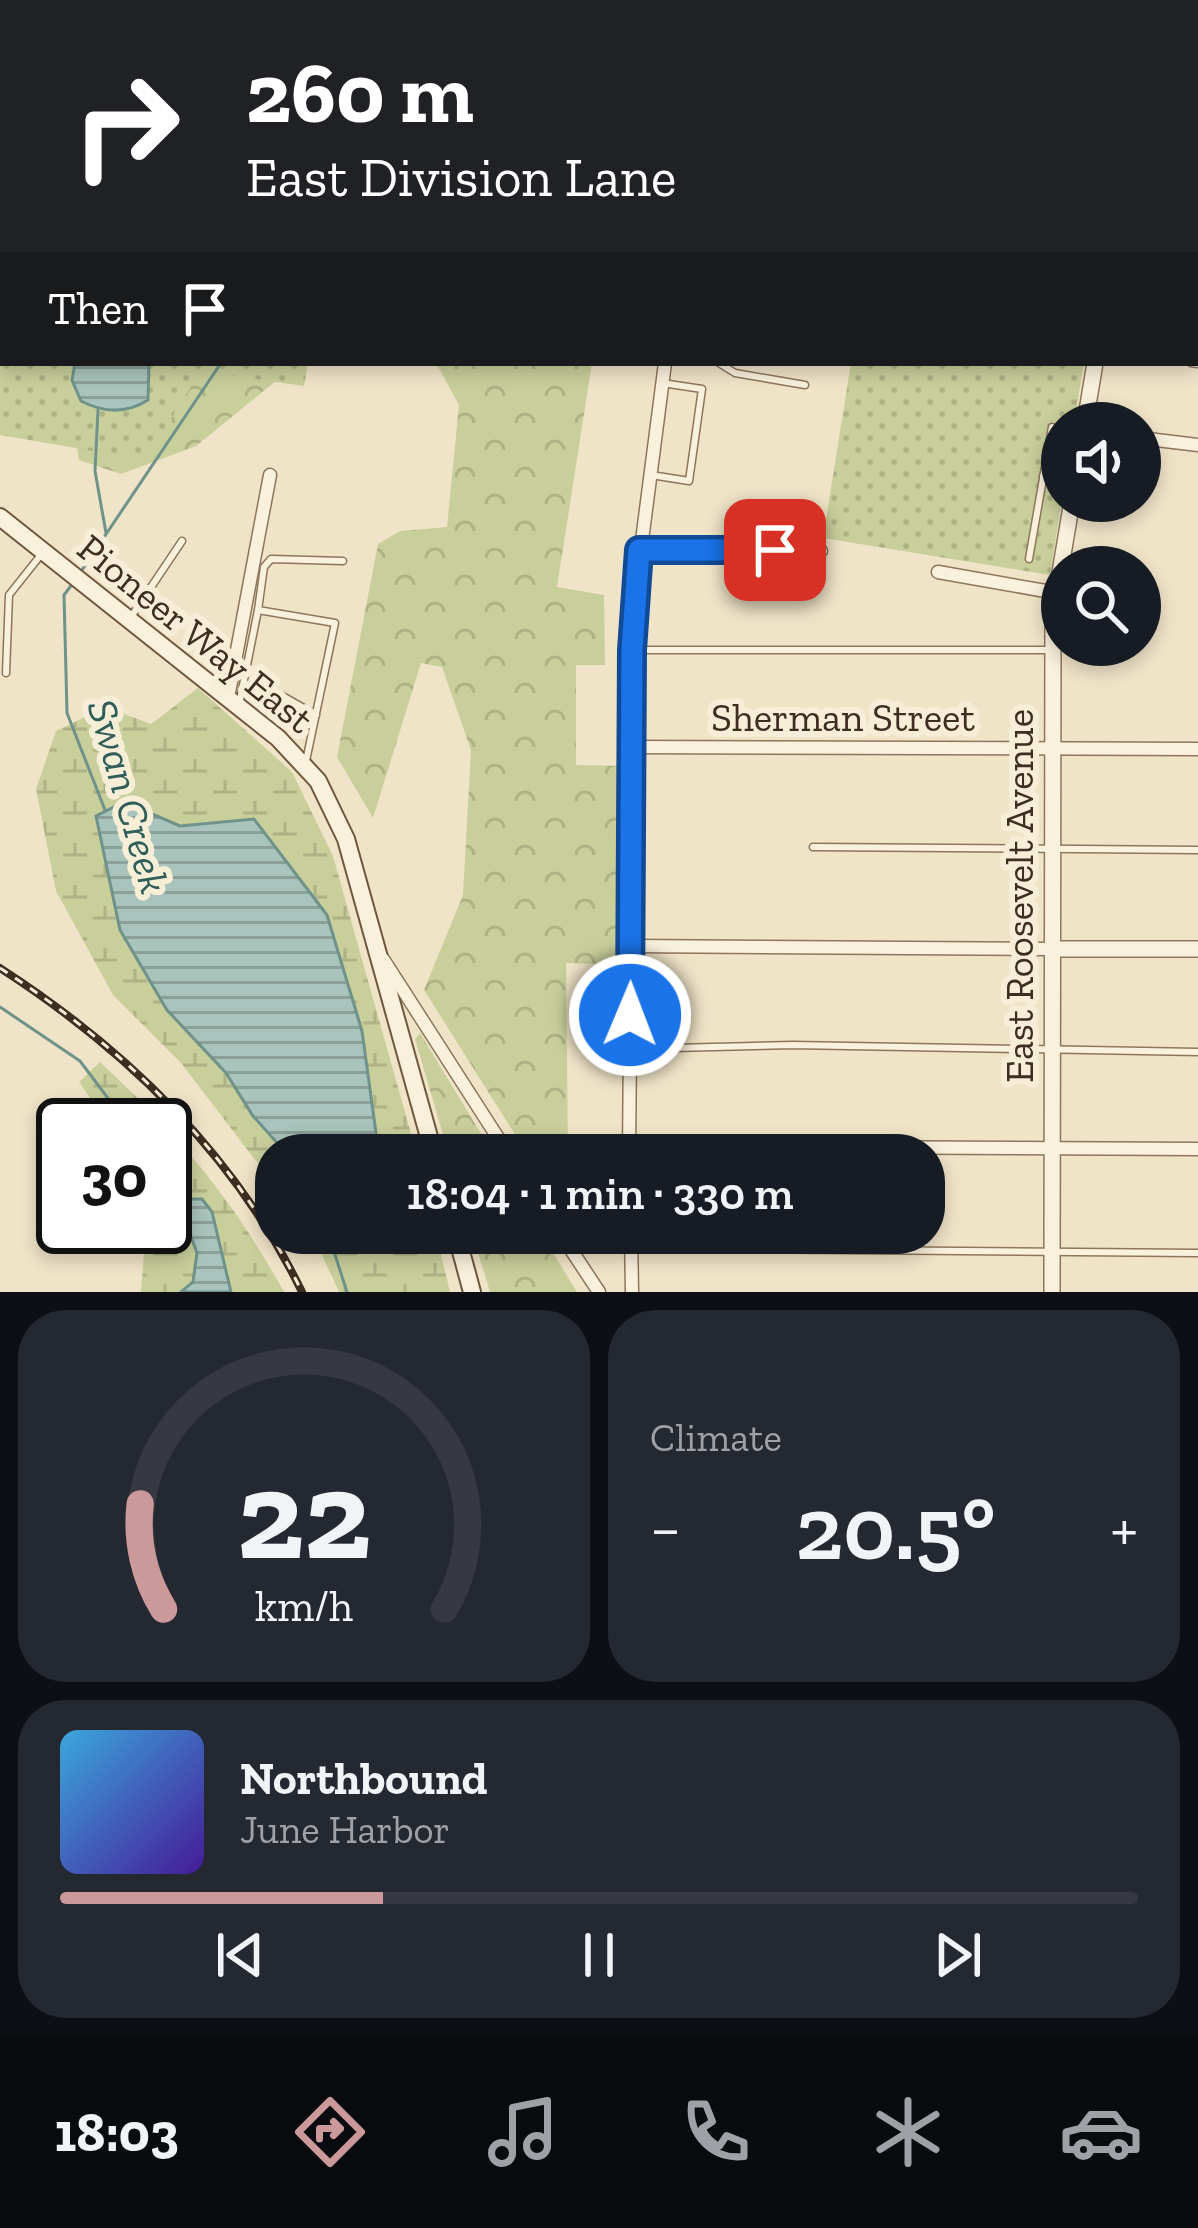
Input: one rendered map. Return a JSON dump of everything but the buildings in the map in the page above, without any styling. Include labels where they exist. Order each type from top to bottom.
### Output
[{"type":"main road","name":"Pioneer Way East","points":[[0,517],[305,764],[346,839],[428,1134]]},
{"type":"main road","points":[[462,1254],[472,1292]]},
{"type":"street","points":[[629,1134],[632,650],[639,550],[665,366]]},
{"type":"street","points":[[1088,402],[1094,366]]},
{"type":"street","points":[[1161,441],[1198,445]]},
{"type":"street","points":[[233,702],[270,476]]},
{"type":"street","points":[[639,550],[821,550]]},
{"type":"street","points":[[938,572],[1041,589]]},
{"type":"street","name":"East Roosevelt Avenue","points":[[1052,1292],[1053,666]]},
{"type":"street","name":"Sherman Street","points":[[632,747],[1198,749]]},
{"type":"street","points":[[631,946],[1198,949]]},
{"type":"street","points":[[378,951],[496,1134]]},
{"type":"street","points":[[945,1149],[1198,1149]]},
{"type":"street","points":[[574,1254],[598,1292]]},
{"type":"street","points":[[631,1254],[632,1292]]},
{"type":"lane","points":[[723,366],[735,374],[805,385]]},
{"type":"lane","points":[[648,475],[689,481],[702,389],[662,383]]},
{"type":"lane","points":[[1030,559],[1041,489]]},
{"type":"lane","points":[[129,620],[182,541]]},
{"type":"lane","points":[[6,673],[9,595],[43,551]]},
{"type":"lane","points":[[233,702],[258,610],[264,567],[271,560],[343,561]]},
{"type":"lane","points":[[258,610],[335,623],[305,764]]},
{"type":"lane","points":[[632,650],[1041,650]]},
{"type":"lane","points":[[272,690],[316,715]]},
{"type":"lane","points":[[814,847],[1198,850]]},
{"type":"lane","points":[[630,1049],[792,1045],[1198,1052]]},
{"type":"lane","points":[[945,1247],[1198,1253]]},
{"type":"green space","points":[[0,366],[307,366],[304,386],[201,371],[145,460],[0,435]]},
{"type":"green space","points":[[71,366],[294,366],[196,446],[121,474],[79,460],[69,404]]},
{"type":"green space","points":[[438,366],[592,366],[557,587],[604,595],[605,665],[576,665],[576,765],[625,766],[625,965],[566,963],[568,1134],[515,1134],[424,990],[463,895],[471,750],[442,667],[421,663],[373,818],[337,757],[378,544],[400,531],[447,527],[459,405]]},
{"type":"green space","points":[[851,366],[1084,366],[1078,402],[1041,402],[1041,522],[1058,522],[1055,546],[1041,546],[1041,574],[823,538]]},
{"type":"green space","points":[[198,688],[292,772],[333,856],[411,1134],[376,1134],[362,1031],[254,819],[180,826],[124,802],[167,1010],[226,1073],[269,1134],[255,1134],[255,1160],[181,1063],[113,995],[56,891],[36,789],[56,731],[106,707],[151,724]]},
{"type":"green space","points":[[420,1033],[481,1134],[443,1134],[415,1039]]},
{"type":"green space","points":[[100,1062],[136,1098],[90,1098],[79,1082]]},
{"type":"green space","points":[[192,1158],[224,1197],[255,1244],[255,1254],[261,1254],[284,1292],[231,1292],[222,1267],[192,1228]]},
{"type":"green space","points":[[192,1242],[197,1254],[193,1282],[181,1292],[141,1292],[144,1254],[192,1254]]},
{"type":"green space","points":[[322,1254],[441,1254],[450,1292],[339,1292]]},
{"type":"green space","points":[[478,1254],[554,1254],[577,1292],[490,1292]]},
{"type":"water","points":[[74,366],[149,366],[148,400],[131,408],[98,408],[81,401],[72,380]]},
{"type":"water","points":[[124,802],[180,826],[254,819],[327,915],[362,1031],[376,1134],[269,1134],[253,1116],[226,1073],[167,1010],[120,930],[96,816]]},
{"type":"water","points":[[192,1199],[202,1199],[212,1212],[231,1292],[181,1292],[193,1282],[197,1253],[192,1240]]},
{"type":"waterway","name":"Swan Creek","points":[[82,570],[219,366]]},
{"type":"waterway","points":[[98,410],[95,471],[106,533]]},
{"type":"waterway","name":"Swan Creek","points":[[73,583],[64,595],[67,713],[105,810]]},
{"type":"waterway","points":[[0,1007],[80,1061],[108,1098]]},
{"type":"waterway","name":"Swan Creek","points":[[335,1254],[347,1292]]},
{"type":"railway","points":[[0,968],[91,1034],[174,1109],[244,1195],[302,1292]]},
{"type":"route","points":[[630,1015],[632,650],[639,550],[775,550]]}]
